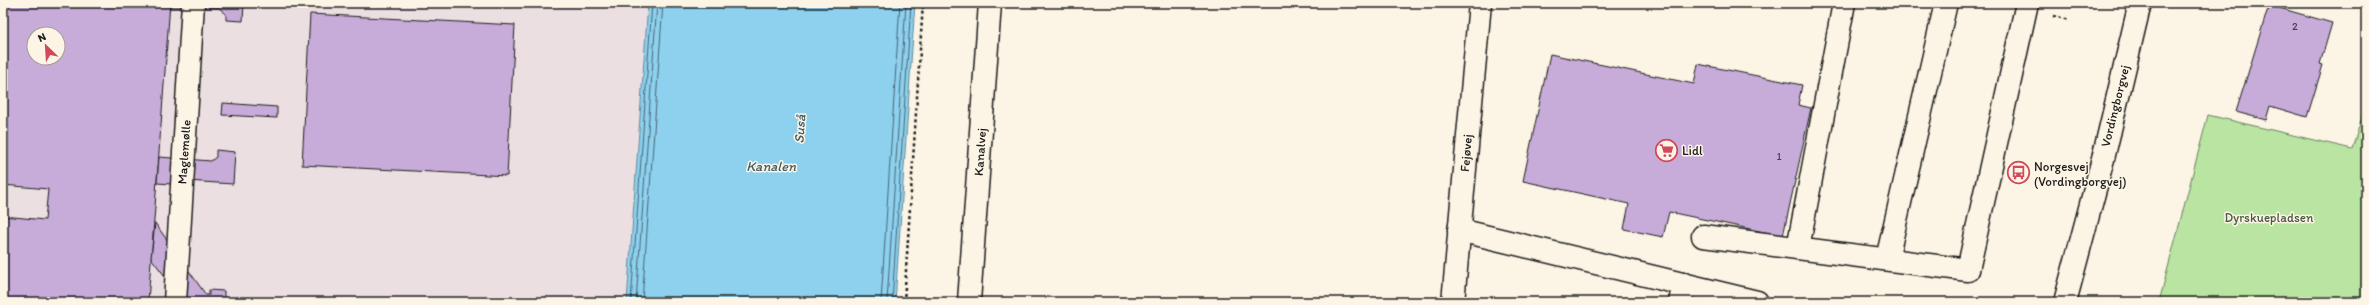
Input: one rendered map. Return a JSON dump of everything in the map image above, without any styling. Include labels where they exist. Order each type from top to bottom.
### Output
[{"type":"street","name":"Maglemølle","points":[[175,302],[194,3]]},
{"type":"street","name":"Kanalvej","points":[[969,302],[990,3]]},
{"type":"street","name":"Fejøvej","points":[[1453,302],[1480,3]]},
{"type":"street","points":[[1798,248],[1844,3]]},
{"type":"street","points":[[1887,259],[1946,3]]},
{"type":"street","points":[[1703,236],[1968,270],[2027,3]]},
{"type":"street","name":"Vordingborgvej","points":[[2064,302],[2103,159],[2140,3]]},
{"type":"street","points":[[1459,230],[1682,293],[1757,302]]},
{"type":"path","points":[[904,302],[923,3]]},
{"type":"path","points":[[2049,15],[2070,20]]},
{"type":"shaded area","points":[[3,3],[648,3],[627,302],[3,302]]},
{"type":"green space","name":"Dyrskuepladsen","points":[[2366,104],[2366,302],[2159,302],[2208,115],[2352,149]]},
{"type":"water","name":"Kanalen","points":[[648,3],[915,3],[895,302],[627,302]]},
{"type":"building","points":[[3,3],[170,3],[148,302],[3,302],[3,216],[45,220],[48,189],[3,185]]},
{"type":"building","points":[[170,3],[244,3],[243,21],[226,20],[226,14],[219,8],[170,7]]},
{"type":"building","points":[[2269,5],[2332,23],[2320,64],[2323,65],[2307,117],[2270,106],[2266,120],[2236,112]]},
{"type":"building","points":[[310,14],[515,25],[507,176],[302,165]]},
{"type":"building","name":"Lidl","points":[[1550,54],[1694,84],[1698,64],[1802,85],[1798,105],[1811,108],[1783,236],[1669,212],[1663,237],[1624,229],[1629,204],[1523,181]]},
{"type":"building","points":[[223,103],[277,107],[277,118],[222,115]]},
{"type":"building","points":[[216,150],[235,152],[233,184],[187,181],[186,185],[157,183],[159,157],[211,161],[216,157]]},
{"type":"building","points":[[2014,166],[2020,167],[2018,179],[2011,177]]},
{"type":"building","points":[[155,223],[206,295],[209,295],[209,290],[224,291],[224,302],[185,302],[151,258]]},
{"type":"place","name":"Lidl","points":[[1666,150]]},
{"type":"place","name":"Norgesvej (Vordingborgvej)","points":[[2018,173]]},
{"type":"water label","name":"Suså","points":[[800,129]]}]
